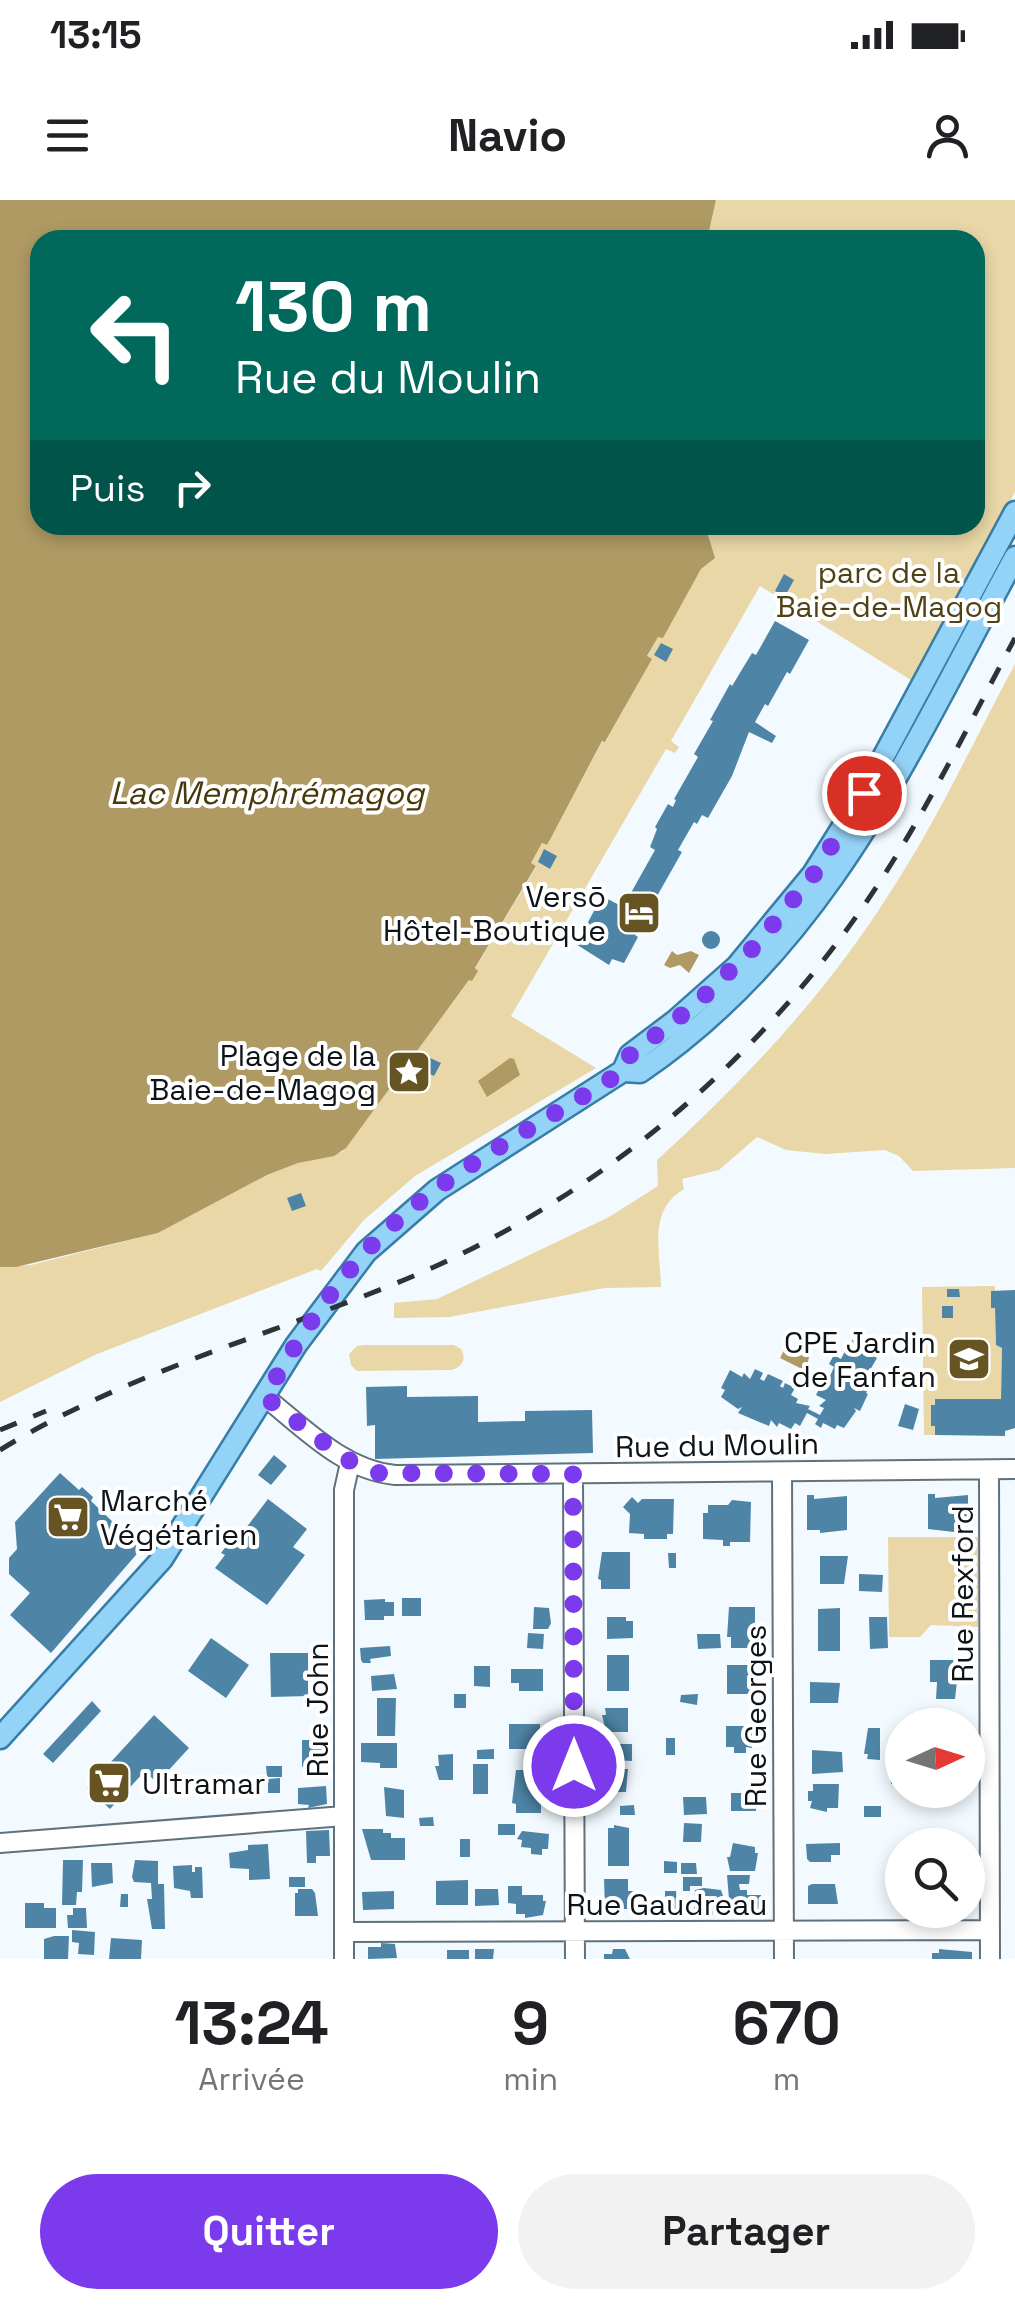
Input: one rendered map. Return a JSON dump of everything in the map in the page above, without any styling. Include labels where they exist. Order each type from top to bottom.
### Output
[{"type":"main road","points":[[0,1738],[162,1559],[325,1302],[388,1230],[468,1169],[623,1071],[630,1055],[675,1022],[737,966],[814,874],[864,793],[1015,512]]},
{"type":"main road","points":[[623,1071],[640,1072],[708,1021],[749,982],[808,914],[882,803],[1015,557]]},
{"type":"street","name":"Rue du Moulin","points":[[265,1397],[350,1463],[395,1475],[1015,1470]]},
{"type":"street","name":"Rue John","points":[[344,1959],[344,1490],[350,1463]]},
{"type":"street","name":"Rue Rexford","points":[[989,1470],[990,1959]]},
{"type":"street","name":"Rue Georges","points":[[782,1472],[784,1959]]},
{"type":"street","points":[[573,1474],[575,1959]]},
{"type":"street","points":[[0,1843],[344,1816]]},
{"type":"street","name":"Rue Gaudreau","points":[[344,1932],[990,1930]]},
{"type":"green space","name":"parc de la Baie-de-Magog","points":[[716,200],[1015,200],[1015,492],[914,682],[760,586],[671,741],[679,747],[675,753],[666,749],[511,1016],[596,1068],[415,1176],[364,1220],[321,1271],[317,1269],[97,1354],[0,1402],[0,1267],[31,1265],[158,1233],[267,1175],[342,1152],[472,980],[536,867],[531,863],[542,843],[547,845],[651,660],[647,657],[658,636],[663,637],[701,569],[714,558],[708,535],[985,535],[985,230],[709,230]]},
{"type":"green space","points":[[1015,664],[1015,1168],[913,1171],[899,1156],[885,1150],[825,1154],[786,1150],[757,1137],[719,1170],[682,1179],[684,1189],[665,1208],[661,1219],[661,1287],[605,1288],[449,1317],[394,1318],[394,1303],[437,1299],[609,1217],[658,1186],[657,1160],[783,1033],[866,929],[924,836]]},
{"type":"green space","points":[[995,1286],[995,1291],[991,1291],[991,1308],[995,1308],[996,1345],[1002,1348],[1001,1399],[932,1405],[935,1435],[924,1435],[922,1287]]},
{"type":"green space","points":[[364,1345],[454,1345],[461,1349],[463,1359],[452,1370],[357,1371],[349,1354]]},
{"type":"green space","points":[[888,1537],[978,1537],[978,1627],[931,1625],[920,1637],[889,1637]]},
{"type":"water","name":"Lac Memphrémagog","points":[[0,200],[716,200],[709,230],[30,230],[30,535],[708,535],[715,558],[701,569],[663,638],[658,637],[647,656],[652,659],[605,742],[602,741],[547,845],[542,843],[531,863],[536,866],[475,968],[478,971],[472,981],[346,1148],[334,1156],[298,1163],[267,1175],[158,1233],[16,1267],[0,1267]]},
{"type":"water","points":[[672,951],[677,955],[691,951],[699,955],[689,973],[680,965],[664,965]]},
{"type":"water","points":[[510,1058],[520,1075],[487,1097],[478,1081]]},
{"type":"water","points":[[786,1346],[809,1357],[807,1367],[802,1369],[780,1358]]},
{"type":"building","points":[[784,574],[794,580],[785,596],[775,591]]},
{"type":"building","points":[[775,621],[809,640],[755,722],[776,736],[772,743],[749,732],[732,776],[708,818],[702,815],[697,824],[694,822],[678,850],[682,852],[635,935],[638,937],[624,963],[612,959],[609,965],[571,941],[574,934],[580,937],[602,896],[623,907],[655,850],[650,847],[655,827],[668,804],[673,807],[698,757],[694,754],[713,721],[710,720],[730,684],[752,653],[756,655]]},
{"type":"building","points":[[661,643],[673,649],[666,662],[654,655]]},
{"type":"building","points":[[544,849],[557,856],[550,869],[538,862]]},
{"type":"building","points":[[711,931],[718,933],[718,947],[711,949],[704,947],[702,940],[704,933]]},
{"type":"building","points":[[428,1057],[441,1063],[434,1076],[421,1070]]},
{"type":"building","points":[[301,1193],[306,1206],[292,1211],[287,1198]]},
{"type":"building","points":[[947,1289],[959,1289],[960,1297],[947,1297]]},
{"type":"building","points":[[1015,1290],[1015,1428],[1005,1431],[1005,1436],[935,1435],[931,1405],[935,1405],[935,1399],[1001,1399],[1002,1348],[996,1345],[991,1291]]},
{"type":"building","points":[[942,1306],[953,1306],[953,1318],[942,1318]]},
{"type":"building","points":[[852,1340],[868,1347],[866,1352],[877,1358],[867,1378],[872,1381],[860,1411],[854,1408],[856,1411],[844,1428],[837,1425],[835,1429],[823,1423],[821,1428],[815,1424],[818,1419],[807,1413],[800,1426],[795,1423],[791,1429],[779,1423],[777,1427],[771,1420],[769,1426],[738,1413],[742,1407],[738,1409],[721,1397],[730,1370],[742,1377],[744,1373],[750,1379],[755,1369],[763,1373],[760,1379],[764,1381],[768,1374],[783,1381],[783,1388],[785,1383],[795,1388],[791,1395],[798,1399],[796,1403],[810,1406],[808,1409],[820,1415],[824,1408],[819,1406],[826,1400],[816,1395],[820,1387],[826,1390],[828,1385],[820,1381],[824,1373],[830,1376],[834,1367],[829,1364],[834,1355],[841,1359],[845,1351],[849,1353]]},
{"type":"building","points":[[952,1354],[963,1354],[963,1366],[952,1366]]},
{"type":"building","points":[[407,1386],[407,1397],[478,1396],[478,1422],[525,1421],[525,1411],[592,1410],[593,1453],[375,1459],[375,1425],[367,1426],[366,1387]]},
{"type":"building","points":[[905,1404],[919,1409],[913,1430],[898,1426]]},
{"type":"building","points":[[274,1455],[287,1466],[271,1485],[258,1475]]},
{"type":"building","points":[[60,1473],[93,1497],[91,1501],[117,1526],[120,1524],[129,1537],[132,1534],[142,1548],[51,1653],[10,1615],[30,1593],[9,1574],[9,1558],[17,1549],[15,1522]]},
{"type":"building","points":[[928,1494],[935,1494],[935,1498],[968,1495],[968,1529],[928,1529]]},
{"type":"building","points":[[807,1495],[814,1495],[814,1499],[847,1496],[847,1530],[807,1530]]},
{"type":"building","points":[[632,1497],[638,1503],[642,1499],[674,1499],[673,1534],[667,1534],[667,1539],[644,1539],[644,1534],[629,1533],[630,1514],[623,1507]]},
{"type":"building","points":[[268,1499],[307,1529],[293,1547],[305,1555],[267,1605],[215,1568],[239,1529],[243,1532]]},
{"type":"building","points":[[732,1500],[751,1502],[750,1542],[723,1546],[723,1540],[703,1539],[703,1513],[708,1513],[708,1505],[728,1505]]},
{"type":"building","points":[[602,1552],[630,1552],[630,1589],[601,1589],[598,1579]]},
{"type":"building","points":[[668,1553],[676,1553],[676,1568],[669,1568]]},
{"type":"building","points":[[820,1556],[848,1556],[844,1584],[820,1584]]},
{"type":"building","points":[[859,1574],[883,1575],[882,1592],[859,1591]]},
{"type":"building","points":[[402,1598],[421,1598],[421,1616],[402,1616]]},
{"type":"building","points":[[364,1600],[394,1602],[394,1616],[365,1620]]},
{"type":"building","points":[[534,1607],[549,1608],[548,1629],[533,1629]]},
{"type":"building","points":[[729,1607],[755,1607],[751,1648],[731,1648],[731,1637],[727,1637]]},
{"type":"building","points":[[840,1608],[840,1651],[818,1651],[818,1609]]},
{"type":"building","points":[[607,1617],[633,1621],[633,1638],[607,1639]]},
{"type":"building","points":[[869,1617],[887,1617],[888,1648],[870,1649]]},
{"type":"building","points":[[528,1633],[544,1634],[543,1649],[527,1648]]},
{"type":"building","points":[[697,1634],[720,1634],[721,1648],[698,1649]]},
{"type":"building","points":[[211,1638],[249,1665],[226,1698],[188,1671]]},
{"type":"building","points":[[390,1646],[391,1656],[370,1659],[371,1663],[361,1660],[360,1648]]},
{"type":"building","points":[[270,1653],[308,1653],[308,1696],[271,1697]]},
{"type":"building","points":[[607,1655],[629,1655],[629,1691],[607,1691]]},
{"type":"building","points":[[930,1660],[953,1660],[955,1699],[936,1699],[937,1682],[930,1682]]},
{"type":"building","points":[[727,1665],[755,1665],[759,1680],[755,1680],[754,1694],[727,1694]]},
{"type":"building","points":[[474,1666],[490,1666],[490,1687],[474,1686]]},
{"type":"building","points":[[511,1669],[543,1669],[543,1691],[519,1691],[519,1683],[511,1683]]},
{"type":"building","points":[[394,1674],[397,1689],[372,1691],[371,1676]]},
{"type":"building","points":[[810,1682],[840,1683],[838,1703],[810,1703]]},
{"type":"building","points":[[454,1694],[466,1694],[466,1708],[454,1708]]},
{"type":"building","points":[[698,1694],[697,1705],[680,1702],[681,1695]]},
{"type":"building","points":[[377,1698],[396,1698],[395,1736],[377,1736]]},
{"type":"building","points":[[92,1701],[101,1711],[53,1763],[43,1754]]},
{"type":"building","points":[[605,1708],[628,1708],[628,1732],[606,1732],[602,1715],[606,1715]]},
{"type":"building","points":[[154,1715],[189,1748],[157,1783],[145,1771],[110,1809],[87,1788]]},
{"type":"building","points":[[509,1724],[540,1724],[540,1749],[509,1749]]},
{"type":"building","points":[[726,1726],[753,1726],[752,1748],[746,1747],[746,1753],[734,1753],[734,1747],[726,1747]]},
{"type":"building","points":[[868,1728],[880,1728],[880,1760],[867,1759],[868,1754],[864,1754]]},
{"type":"building","points":[[666,1738],[675,1738],[675,1755],[666,1755]]},
{"type":"building","points":[[302,1740],[321,1740],[325,1756],[321,1756],[321,1762],[314,1762],[314,1767],[302,1767]]},
{"type":"building","points":[[361,1743],[397,1743],[397,1768],[361,1762]]},
{"type":"building","points":[[605,1744],[632,1744],[632,1761],[605,1760]]},
{"type":"building","points":[[494,1749],[494,1759],[477,1759],[477,1750]]},
{"type":"building","points":[[812,1750],[842,1752],[843,1772],[812,1774]]},
{"type":"building","points":[[453,1754],[453,1780],[439,1780],[435,1766],[439,1766],[438,1755]]},
{"type":"building","points":[[473,1764],[488,1764],[488,1794],[473,1794]]},
{"type":"building","points":[[266,1766],[282,1766],[282,1777],[267,1777]]},
{"type":"building","points":[[607,1769],[628,1769],[626,1792],[607,1788]]},
{"type":"building","points":[[516,1770],[541,1770],[541,1813],[516,1813],[516,1804],[512,1803]]},
{"type":"building","points":[[280,1778],[280,1793],[268,1793],[268,1779]]},
{"type":"building","points":[[813,1784],[839,1784],[838,1808],[827,1808],[827,1812],[810,1808],[808,1791],[813,1791]]},
{"type":"building","points":[[326,1786],[327,1804],[308,1808],[309,1805],[298,1804],[298,1788]]},
{"type":"building","points":[[384,1787],[404,1790],[404,1818],[386,1816]]},
{"type":"building","points":[[731,1793],[756,1793],[756,1811],[731,1811]]},
{"type":"building","points":[[683,1797],[706,1797],[707,1814],[684,1815]]},
{"type":"building","points":[[634,1805],[635,1815],[620,1815],[620,1806]]},
{"type":"building","points":[[864,1806],[881,1806],[881,1817],[864,1817]]},
{"type":"building","points":[[433,1817],[434,1826],[420,1826],[419,1818]]},
{"type":"building","points":[[684,1823],[702,1824],[701,1842],[683,1842]]},
{"type":"building","points":[[498,1824],[515,1824],[515,1835],[498,1835]]},
{"type":"building","points":[[608,1828],[629,1828],[629,1866],[608,1866]]},
{"type":"building","points":[[362,1829],[383,1829],[383,1833],[391,1833],[391,1838],[405,1838],[405,1860],[371,1860]]},
{"type":"building","points":[[329,1830],[330,1856],[316,1856],[316,1863],[307,1863],[306,1831]]},
{"type":"building","points":[[522,1831],[549,1834],[548,1849],[542,1849],[542,1855],[531,1854],[531,1848],[521,1847],[522,1840],[517,1839]]},
{"type":"building","points":[[460,1839],[470,1839],[470,1857],[460,1857]]},
{"type":"building","points":[[733,1843],[755,1847],[755,1871],[730,1871],[727,1857]]},
{"type":"building","points":[[840,1843],[840,1855],[831,1855],[831,1862],[807,1859],[806,1844]]},
{"type":"building","points":[[268,1844],[270,1879],[249,1880],[249,1869],[230,1868],[229,1853],[248,1850],[248,1845]]},
{"type":"building","points":[[63,1860],[83,1860],[82,1892],[77,1892],[76,1905],[62,1905]]},
{"type":"building","points":[[135,1860],[158,1861],[158,1884],[164,1884],[165,1929],[152,1929],[147,1899],[152,1899],[151,1883],[134,1882]]},
{"type":"building","points":[[664,1861],[677,1862],[677,1873],[664,1873]]},
{"type":"building","points":[[91,1863],[112,1863],[113,1883],[92,1887]]},
{"type":"building","points":[[681,1863],[696,1863],[697,1874],[681,1874]]},
{"type":"building","points":[[192,1865],[192,1872],[195,1867],[202,1867],[203,1898],[191,1898],[190,1891],[174,1888],[173,1866]]},
{"type":"building","points":[[727,1875],[750,1875],[749,1884],[739,1884],[740,1890],[747,1890],[747,1895],[761,1895],[761,1911],[730,1911]]},
{"type":"building","points":[[289,1877],[305,1877],[305,1887],[289,1887]]},
{"type":"building","points":[[683,1877],[702,1877],[702,1886],[690,1886],[690,1891],[683,1891]]},
{"type":"building","points":[[604,1879],[628,1879],[628,1891],[637,1891],[637,1909],[605,1909]]},
{"type":"building","points":[[468,1880],[468,1905],[436,1905],[436,1881]]},
{"type":"building","points":[[835,1884],[838,1904],[808,1904],[808,1886]]},
{"type":"building","points":[[508,1886],[522,1886],[522,1895],[543,1895],[543,1915],[525,1918],[525,1914],[516,1914],[516,1904],[508,1903]]},
{"type":"building","points":[[298,1889],[312,1889],[315,1893],[318,1916],[295,1916]]},
{"type":"building","points":[[475,1889],[498,1889],[499,1905],[475,1906]]},
{"type":"building","points":[[695,1890],[721,1890],[721,1911],[701,1915],[701,1910],[694,1910]]},
{"type":"building","points":[[394,1891],[394,1909],[363,1910],[362,1892]]},
{"type":"building","points":[[665,1891],[676,1891],[677,1909],[665,1909]]},
{"type":"building","points":[[121,1894],[128,1894],[128,1907],[120,1907]]},
{"type":"building","points":[[25,1903],[44,1903],[44,1908],[56,1908],[56,1928],[25,1928]]},
{"type":"building","points":[[73,1908],[86,1908],[87,1928],[68,1928],[67,1915],[73,1915]]},
{"type":"building","points":[[72,1930],[95,1932],[94,1955],[78,1954],[79,1943],[72,1942]]},
{"type":"building","points":[[69,1936],[68,1959],[44,1959],[44,1939]]},
{"type":"building","points":[[111,1938],[142,1940],[141,1959],[109,1959]]},
{"type":"building","points":[[381,1943],[395,1944],[397,1958],[368,1959],[368,1947],[381,1947]]},
{"type":"building","points":[[475,1949],[494,1949],[493,1959],[475,1959]]},
{"type":"building","points":[[613,1949],[625,1949],[630,1959],[604,1959],[604,1954],[612,1954]]},
{"type":"building","points":[[939,1949],[972,1952],[972,1959],[932,1959],[932,1953],[939,1953]]},
{"type":"building","points":[[447,1950],[469,1950],[469,1959],[447,1959]]},
{"type":"railway","points":[[0,1450],[147,1377],[404,1280],[475,1247],[544,1209],[671,1117],[784,1008],[834,947],[916,823],[1015,638]]},
{"type":"railway","points":[[0,1430],[46,1411]]},
{"type":"place","name":"Versō Hôtel-Boutique","points":[[639,913]]},
{"type":"place","name":"Plage de la Baie-de-Magog","points":[[409,1072]]},
{"type":"place","name":"CPE Jardin de Fanfan","points":[[969,1359]]},
{"type":"place","name":"Marché Végétarien","points":[[68,1517]]},
{"type":"place","name":"Ultramar","points":[[109,1783]]},
{"type":"route","points":[[574,1766],[573,1474],[376,1473],[344,1458],[265,1397],[325,1302],[388,1230],[468,1169],[623,1071],[630,1055],[675,1022],[737,966],[814,874],[864,793]]}]
